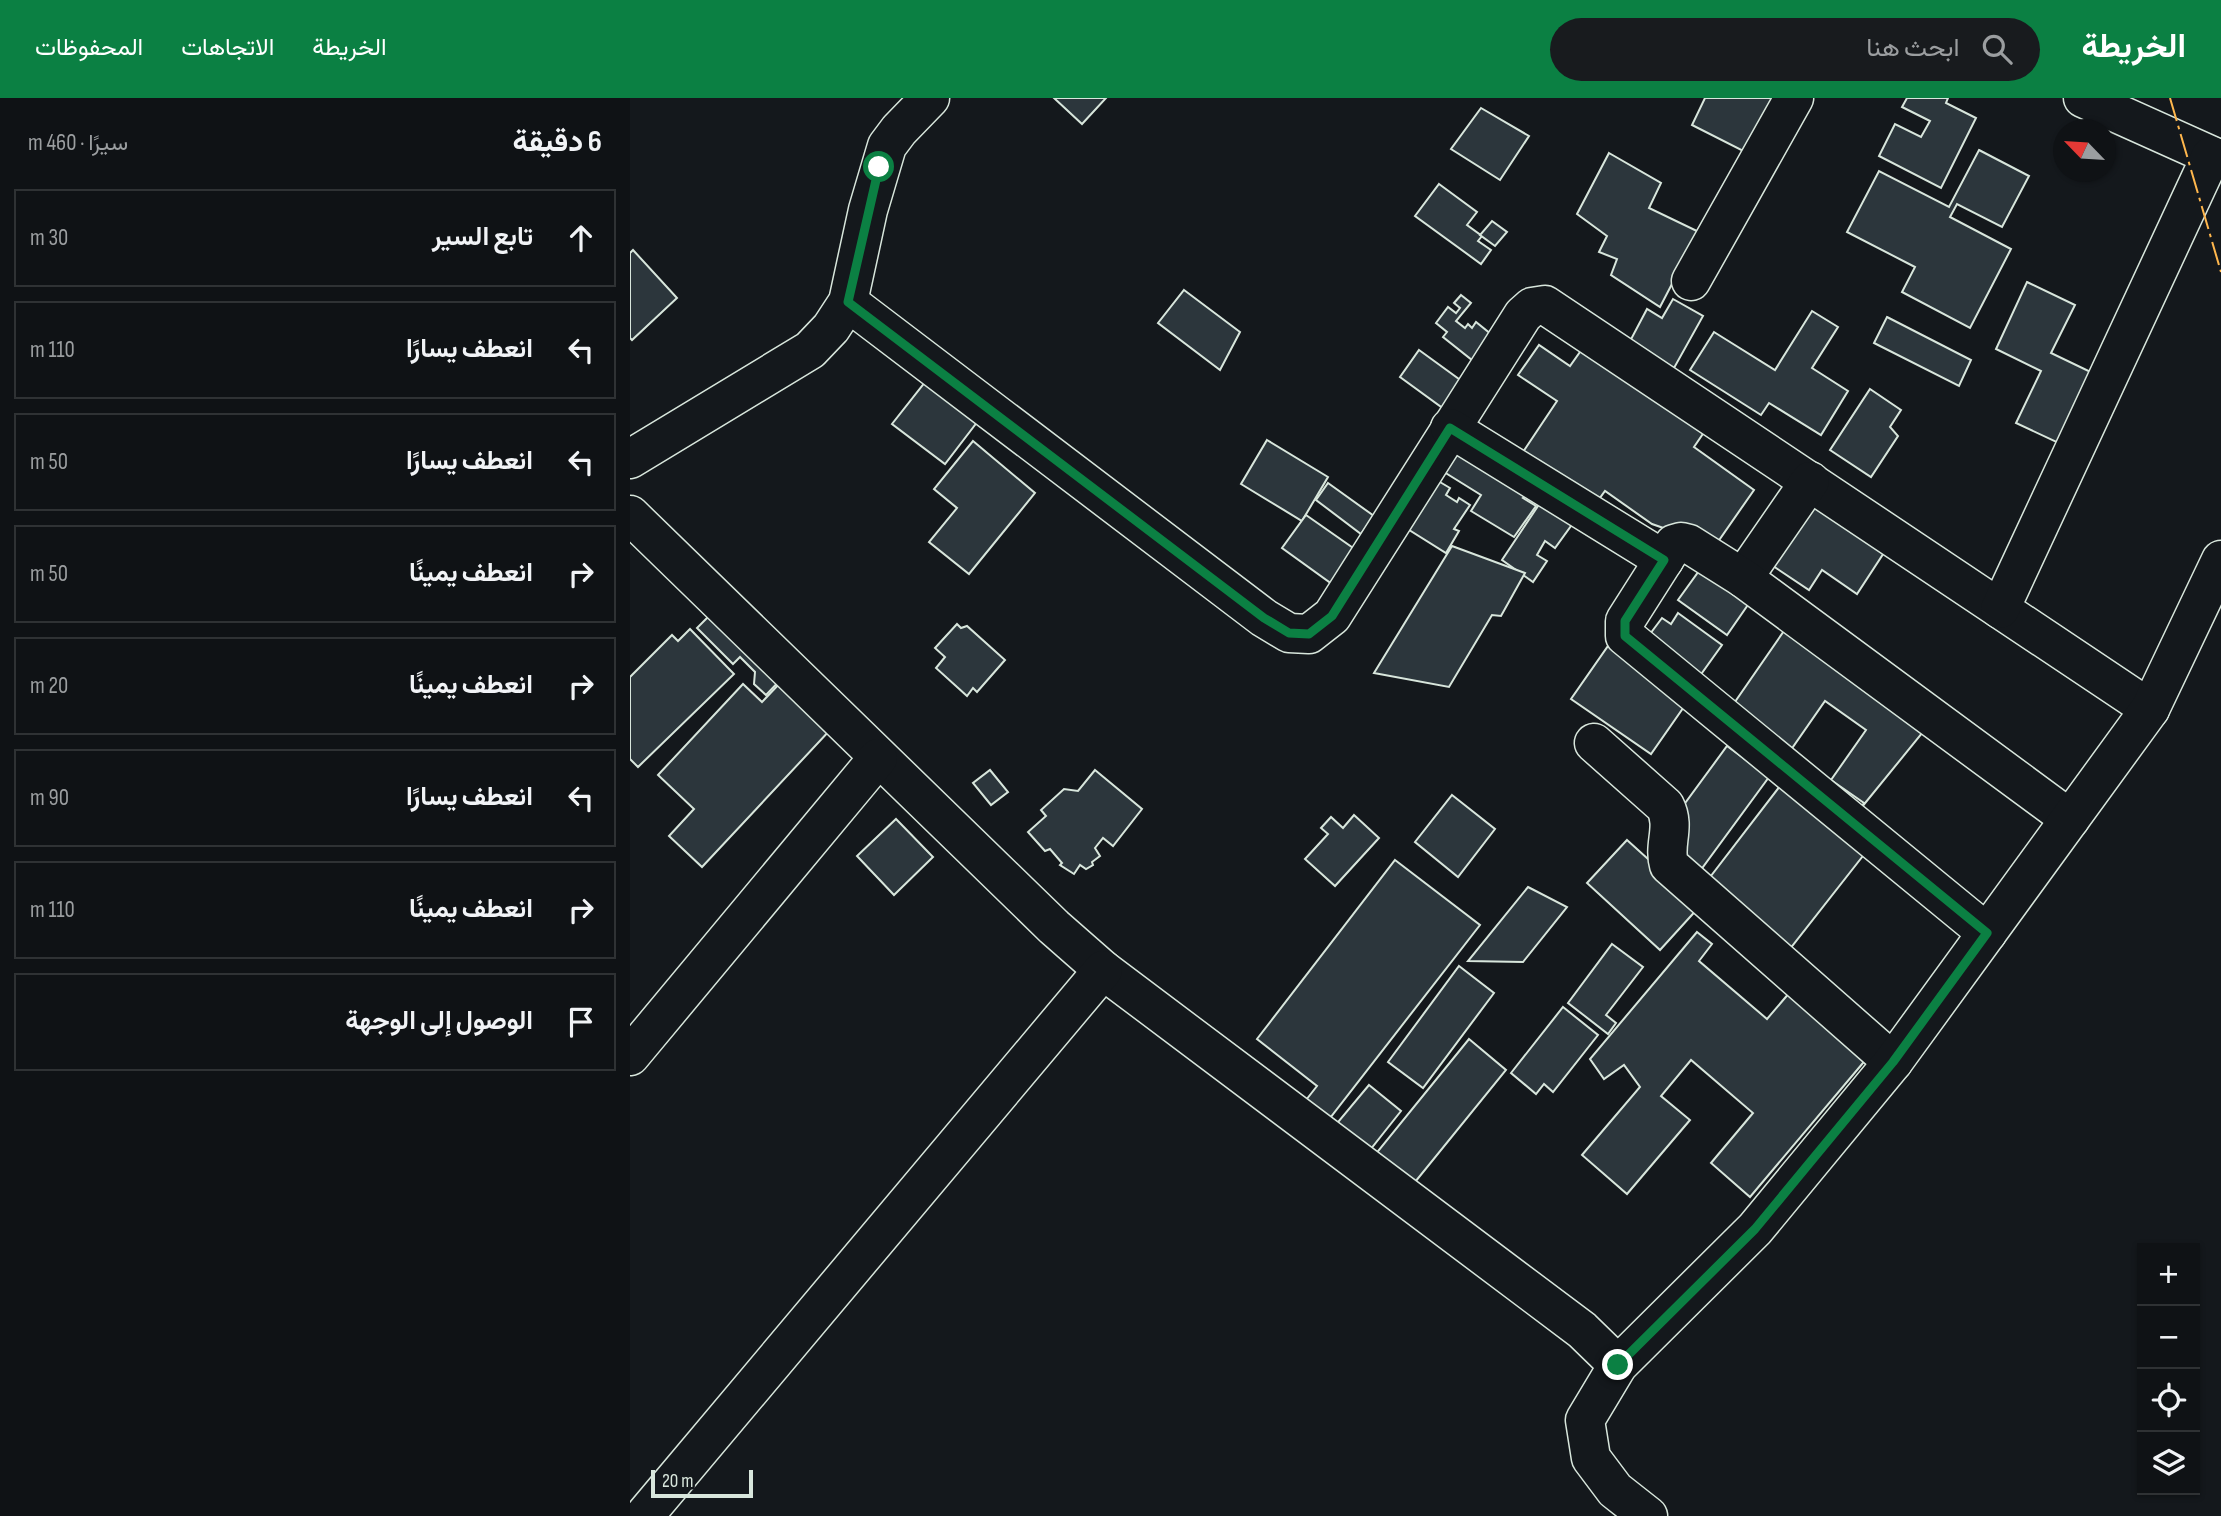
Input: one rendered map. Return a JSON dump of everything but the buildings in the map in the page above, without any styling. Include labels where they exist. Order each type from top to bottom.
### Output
[{"type":"street","points":[[630,459],[810,350],[831,328],[848,302],[868,210],[887,146],[930,98]]},
{"type":"street","points":[[1692,281],[1794,98]]},
{"type":"street","points":[[2000,609],[2216,158],[2083,98]]},
{"type":"street","points":[[848,302],[1264,618],[1289,633],[1309,634],[1332,616],[1522,315],[1532,307],[1545,305],[2150,709]]},
{"type":"street","points":[[1450,428],[1664,560]]},
{"type":"street","points":[[1743,578],[1810,481]]},
{"type":"street","points":[[630,515],[1054,928],[1103,970],[1582,1330],[1618,1365]]},
{"type":"street","points":[[1987,933],[1625,636],[1625,621],[1674,544],[1689,544],[1743,578],[2070,819]]},
{"type":"street","points":[[1648,1516],[1615,1490],[1591,1458],[1585,1420],[1618,1365],[1755,1229],[1893,1062],[2150,709],[2221,560]]},
{"type":"street","points":[[1594,743],[1665,806],[1672,827],[1665,852],[1669,865],[1893,1062]]},
{"type":"street","points":[[630,1056],[878,758]]},
{"type":"street","points":[[644,1516],[1103,970]]},
{"type":"power","points":[[2170,98],[2221,272]]},
{"type":"route","points":[[879,167],[848,302],[1264,618],[1289,633],[1309,634],[1332,616],[1450,428],[1664,560],[1625,621],[1625,636],[1631,643],[1987,933],[1893,1062],[1755,1229],[1618,1365]]}]
